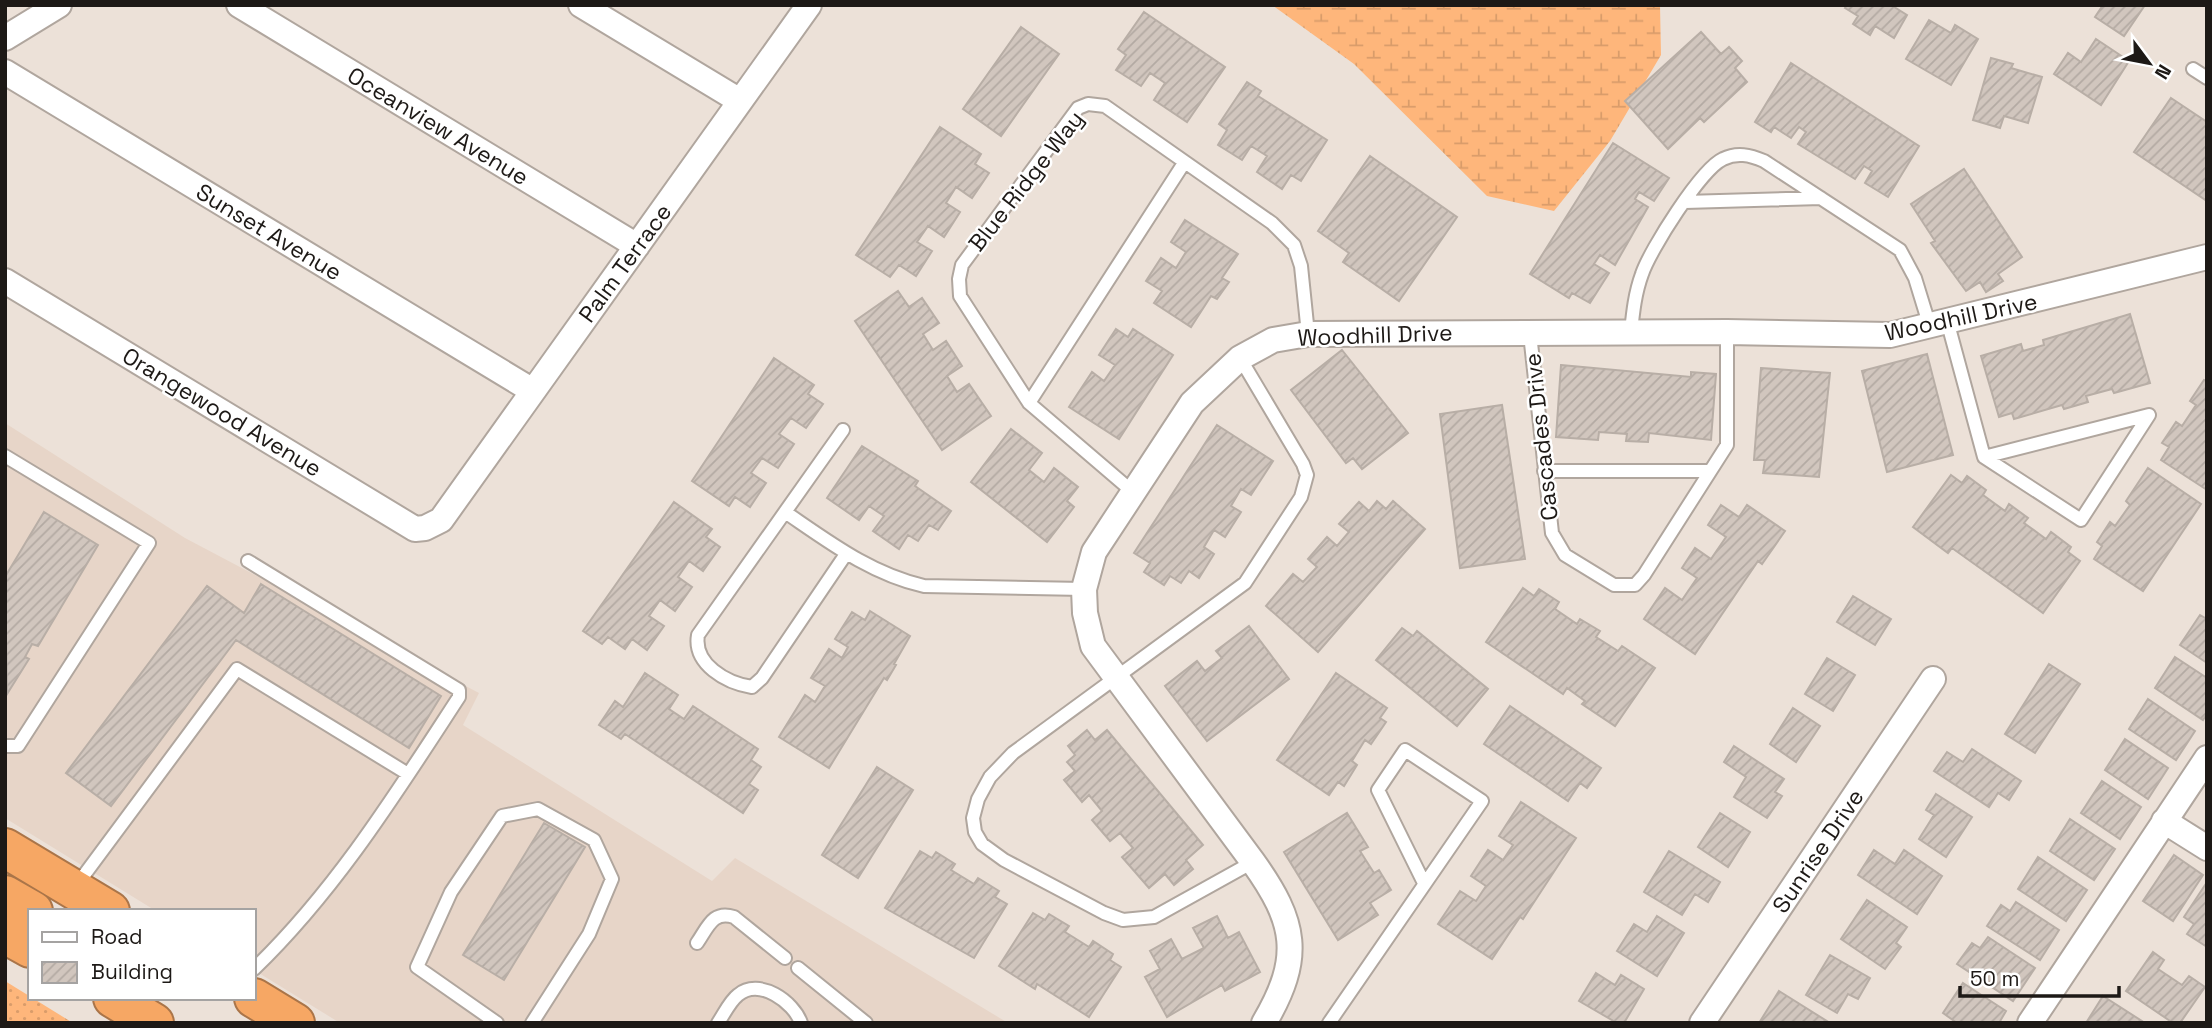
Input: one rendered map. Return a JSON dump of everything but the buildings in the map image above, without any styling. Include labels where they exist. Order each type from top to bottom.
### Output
[{"type":"highway","points":[[5,848],[107,909]]},
{"type":"highway","points":[[5,895],[30,909]]},
{"type":"highway","points":[[5,934],[28,947]]},
{"type":"highway","points":[[256,999],[295,1023]]},
{"type":"highway","points":[[116,1000],[155,1023]]},
{"type":"street","name":"Oceanview Avenue","points":[[239,5],[637,246]]},
{"type":"street","points":[[581,5],[740,101]]},
{"type":"street","name":"Palm Terrace","points":[[441,520],[809,5]]},
{"type":"street","points":[[5,38],[48,8]]},
{"type":"street","name":"Sunset Avenue","points":[[5,72],[533,391]]},
{"type":"street","name":"Woodhill Drive","points":[[1264,1023],[1284,981],[1289,946],[1287,918],[1276,894],[1093,646],[1088,634],[1084,589],[1094,552],[1192,403],[1240,358],[1273,341],[1308,334],[1727,332],[1890,335],[1939,326],[2207,257]]},
{"type":"street","name":"Orangewood Avenue","points":[[5,281],[415,529],[425,528],[441,520]]},
{"type":"street","name":"Sunrise Drive","points":[[1702,1023],[1933,679]]},
{"type":"street","points":[[2029,1023],[2207,758]]},
{"type":"street","points":[[2164,821],[2207,848]]},
{"type":"lane","points":[[2193,69],[2207,78]]},
{"type":"lane","name":"Blue Ridge Way","points":[[1133,492],[1029,403],[965,308],[959,279],[962,265],[1078,108],[1087,104],[1105,106],[1272,223],[1294,244],[1301,265],[1308,334]]},
{"type":"lane","points":[[1631,332],[1634,298],[1643,270],[1685,202],[1708,170],[1721,160],[1736,155],[1751,155],[1765,161],[1900,250],[1939,326],[1984,457],[2081,520],[2149,415],[1984,457]]},
{"type":"lane","points":[[1029,403],[1184,163]]},
{"type":"lane","points":[[1685,202],[1821,198]]},
{"type":"lane","name":"Cascades Drive","points":[[1530,334],[1549,521],[1557,545],[1564,555],[1614,585],[1625,587],[1635,585],[1644,575],[1727,445],[1727,332]]},
{"type":"lane","points":[[1240,358],[1303,464],[1306,485],[1245,583],[1013,753],[990,777],[978,799],[973,818],[975,832],[982,844],[1004,860],[1123,920],[1153,917],[1253,862]]},
{"type":"lane","points":[[843,430],[698,635],[695,648],[703,662],[736,684],[751,687],[762,678],[846,554]]},
{"type":"lane","points":[[5,456],[149,543],[19,746],[5,746]]},
{"type":"lane","points":[[1544,471],[1710,471]]},
{"type":"lane","points":[[785,512],[846,554],[894,578],[924,586],[1084,589]]},
{"type":"lane","points":[[248,561],[459,690],[459,697],[408,774],[307,913],[256,966]]},
{"type":"lane","points":[[74,889],[237,669],[408,774]]},
{"type":"lane","points":[[1329,1023],[1482,800],[1405,750],[1378,790],[1424,883]]},
{"type":"lane","points":[[497,1023],[417,967],[450,892],[502,817],[538,809],[594,840],[612,879],[589,934],[533,1023]]},
{"type":"lane","points":[[697,943],[716,916],[724,914],[734,917],[785,958]]},
{"type":"lane","points":[[798,968],[866,1023]]},
{"type":"lane","points":[[718,1023],[737,995],[749,988],[764,989],[778,997],[797,1012],[802,1023]]},
{"type":"shaded area","points":[[5,423],[185,538],[479,693],[463,725],[712,881],[735,858],[1008,1023],[340,1023],[256,971],[256,909],[153,909],[5,818]]},
{"type":"green space","points":[[1272,5],[1660,5],[1661,55],[1610,141],[1554,211],[1487,196],[1354,64]]},
{"type":"green space","points":[[5,981],[28,995],[28,1000],[36,1000],[73,1023],[5,1023]]}]
